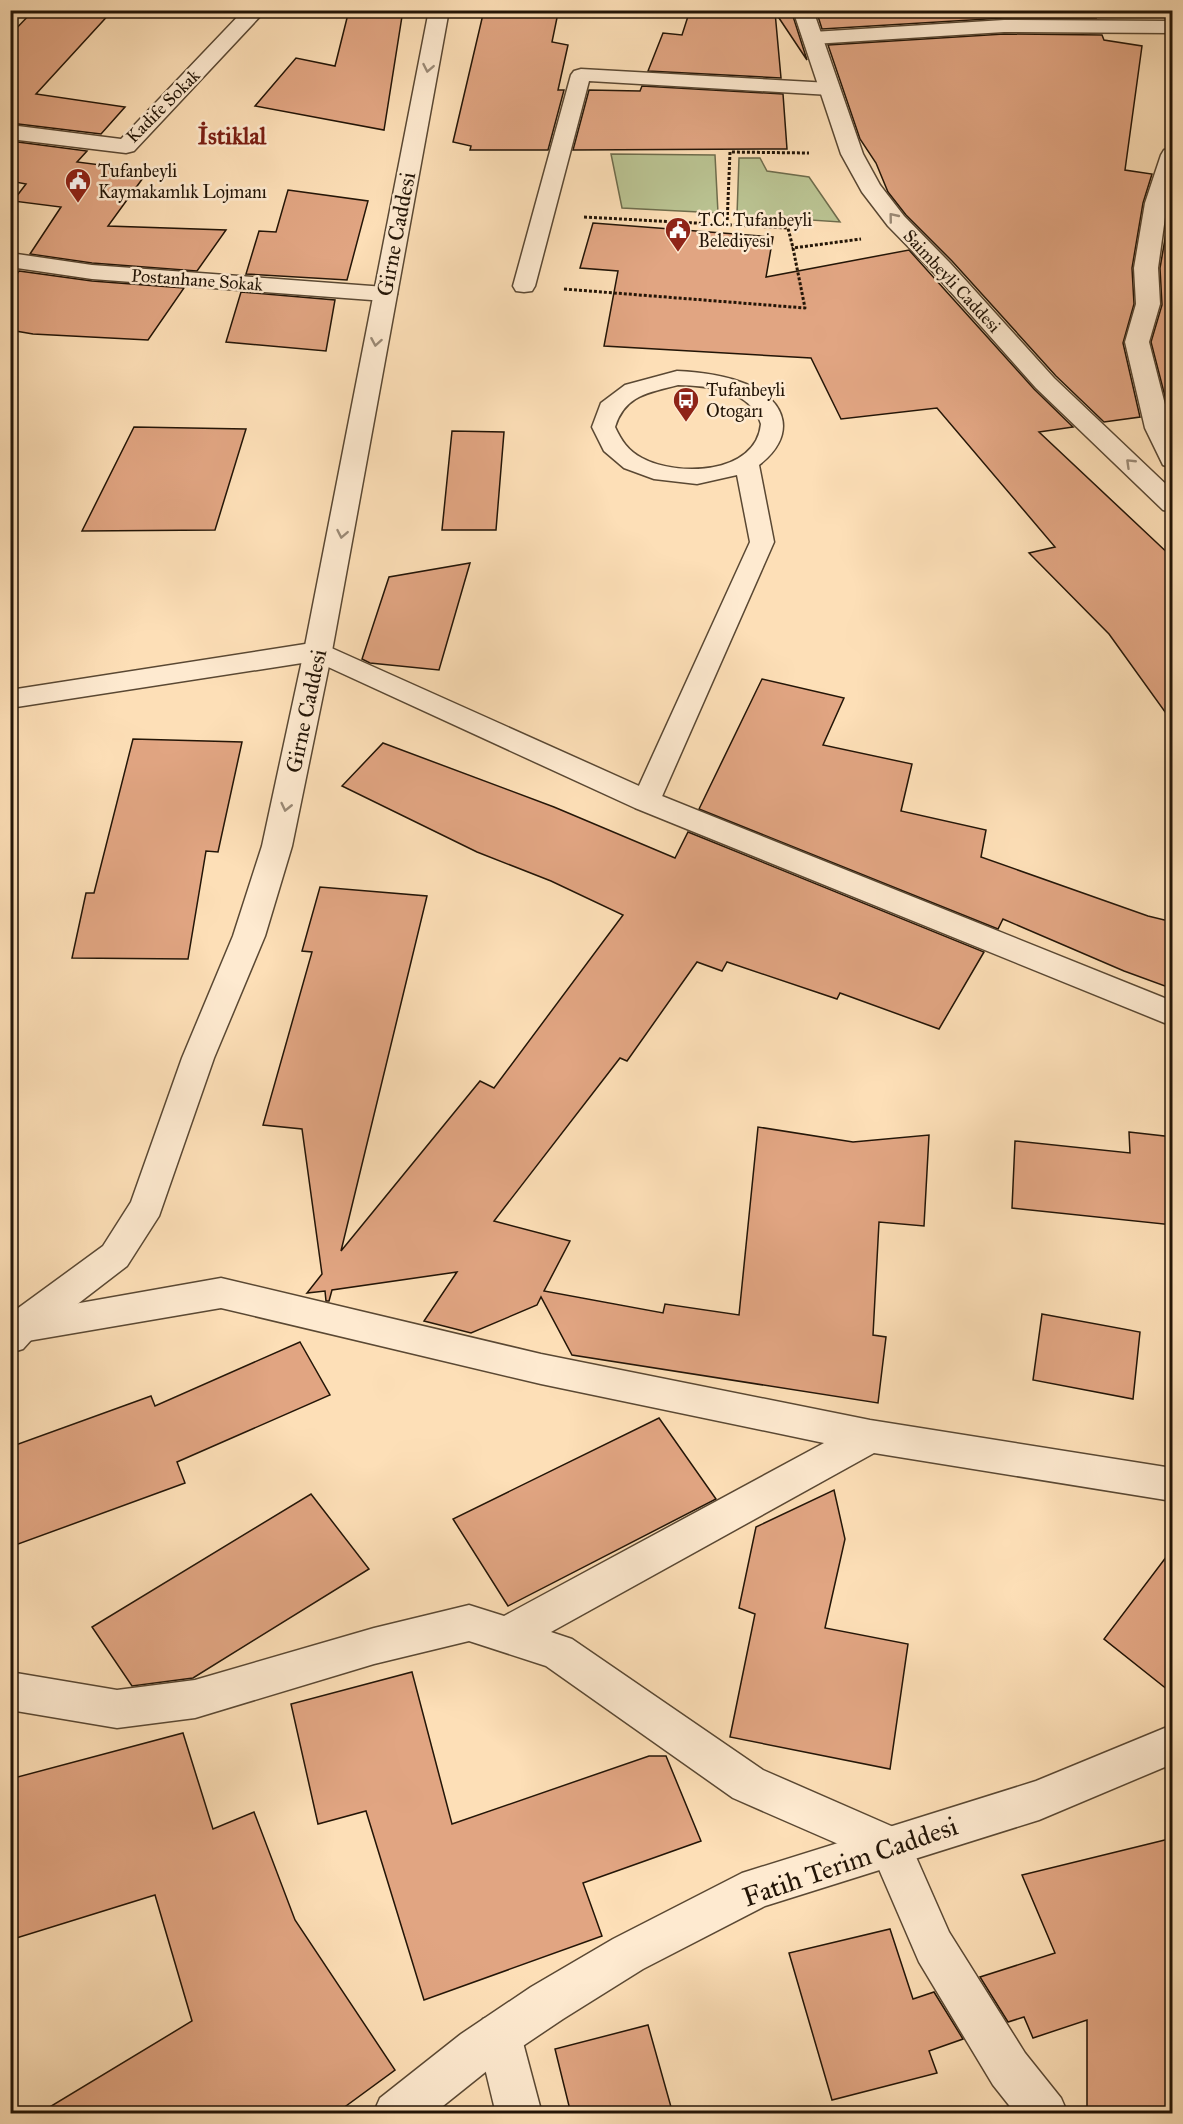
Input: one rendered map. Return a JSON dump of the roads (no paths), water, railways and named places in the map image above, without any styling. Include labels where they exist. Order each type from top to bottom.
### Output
[{"type":"street","name":"Kadife Sokak","points":[[10,132],[126,146],[256,10]]},
{"type":"street","name":"Girne Caddesi","points":[[13,1332],[115,1256],[147,1206],[198,1058],[253,925],[277,846],[351,489],[439,10]]},
{"type":"street","name":"Saimbeyli Caddesi","points":[[803,10],[852,153],[870,187],[907,232],[1045,383],[1173,504]]},
{"type":"street","points":[[813,38],[1004,26],[1173,27]]},
{"type":"street","points":[[1173,155],[1156,203],[1146,267],[1148,304],[1137,342],[1158,428],[1173,460]]},
{"type":"street","name":"Postanhane Sokak","points":[[10,260],[92,272],[385,294]]},
{"type":"street","points":[[10,699],[318,651],[646,801],[1173,1014]]},
{"type":"street","points":[[13,1332],[221,1293],[541,1369],[870,1436],[1173,1484]]},
{"type":"street","points":[[508,1635],[870,1436]]},
{"type":"street","points":[[10,1691],[117,1709],[195,1699],[374,1646],[469,1623],[558,1652],[748,1784],[890,1846],[934,1947],[1009,2069],[1045,2114]]},
{"type":"street","name":"Fatih Terim Caddesi","points":[[396,2114],[499,2035],[628,1954],[758,1888],[1039,1800],[1173,1744]]},
{"type":"street","points":[[499,2035],[519,2114]]},
{"type":"lane","points":[[524,286],[580,75],[830,89]]},
{"type":"lane","points":[[677,378],[703,379],[728,384],[749,394],[765,406],[772,421],[772,437],[764,451],[747,464],[722,473],[693,477],[662,475],[636,466],[615,453],[604,437],[603,420],[612,403],[630,390],[652,382],[677,378]]},
{"type":"lane","points":[[646,801],[762,542],[747,464]]},
{"type":"place","name":"Tufanbeyli Kaymakamlık Lojmanı","points":[[78,204]]},
{"type":"place","name":"T.C. Tufanbeyli Belediyesi","points":[[678,253]]},
{"type":"place","name":"Tufanbeyli Otogarı","points":[[686,423]]},
{"type":"district","name":"İstiklal","points":[[232,136]]}]
